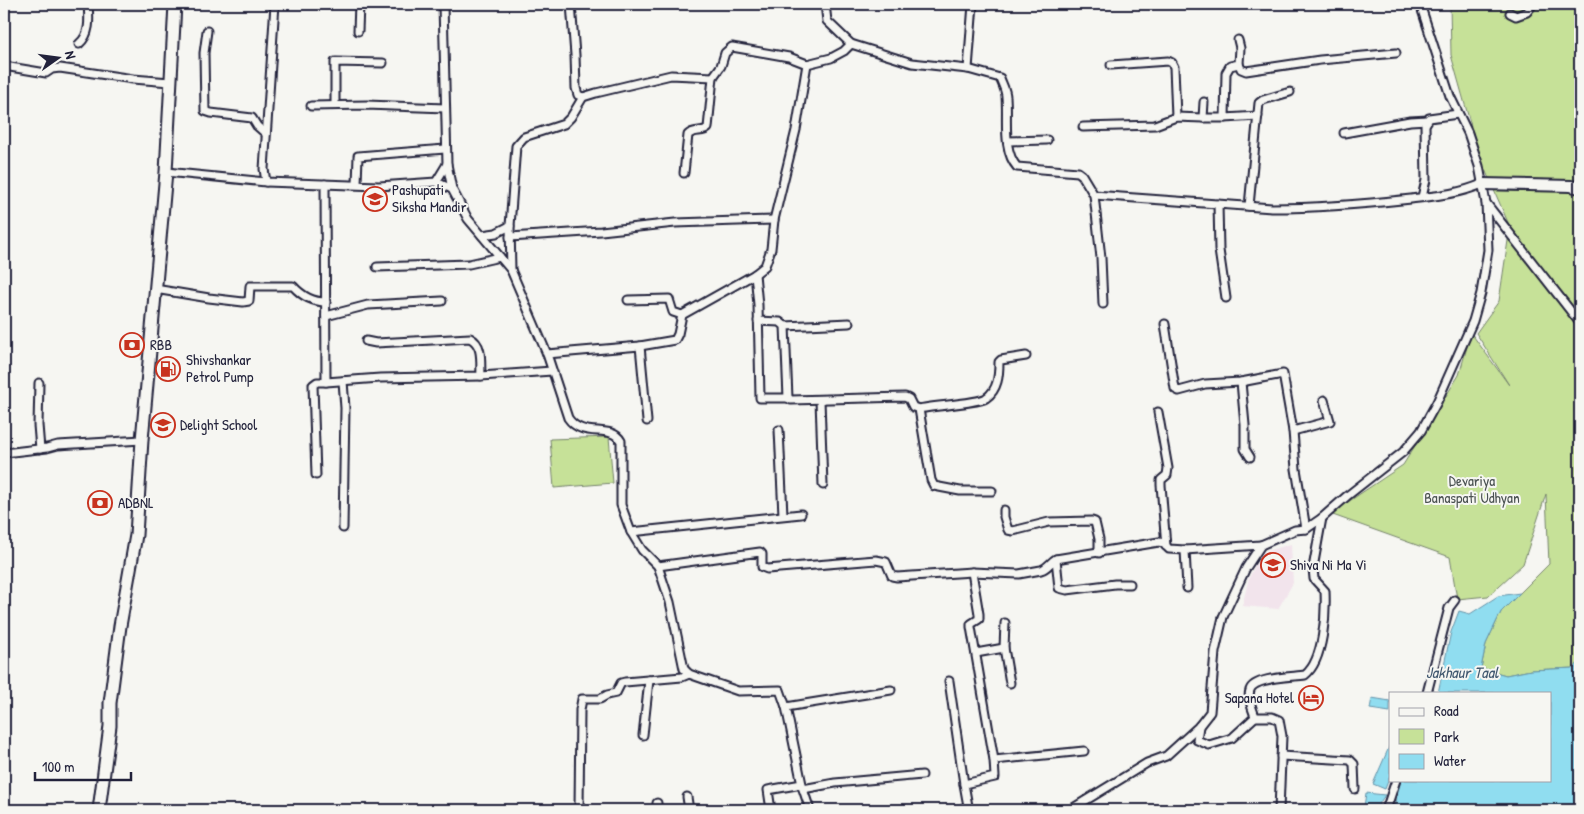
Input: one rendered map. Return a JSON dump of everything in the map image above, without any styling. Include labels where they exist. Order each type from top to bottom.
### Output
[{"type":"main road","points":[[99,810],[120,626],[136,535],[142,440],[166,172],[175,4]]},
{"type":"street","points":[[79,44],[86,37],[88,30],[88,4]]},
{"type":"street","points":[[266,182],[264,169],[275,4]]},
{"type":"street","points":[[358,4],[358,31]]},
{"type":"street","points":[[443,4],[445,149],[446,164],[452,189],[468,219],[511,270],[547,354],[568,418],[578,429],[613,433],[619,436],[622,441],[621,505],[631,532],[642,550],[658,566],[670,602],[684,669],[689,674],[738,691],[780,690],[786,707],[803,787],[810,810]]},
{"type":"street","points":[[571,4],[576,88],[578,95],[583,98]]},
{"type":"street","points":[[825,4],[827,20],[851,44],[912,63],[968,69],[1000,78],[1006,94],[1008,142],[1011,160],[1018,167],[1078,172],[1082,175],[1094,195],[1101,258],[1103,304]]},
{"type":"street","points":[[968,69],[973,4]]},
{"type":"street","points":[[658,566],[760,552],[762,554],[762,567],[767,569],[876,560],[886,562],[892,576],[897,577],[972,572],[1019,574],[1045,569],[1050,562],[1056,559],[1159,542],[1169,549],[1185,550],[1261,545],[1295,530],[1306,529],[1322,518],[1403,452],[1421,432],[1473,320],[1481,293],[1488,250],[1486,203],[1479,166],[1468,133],[1450,96],[1420,4]]},
{"type":"street","points":[[1510,13],[1516,16],[1527,12],[1533,4]]},
{"type":"street","points":[[207,31],[204,54],[205,111],[252,118],[257,126],[266,134]]},
{"type":"street","points":[[1238,40],[1240,48],[1239,64],[1241,69],[1246,71],[1320,60],[1396,53]]},
{"type":"street","points":[[684,173],[688,135],[694,131],[708,128],[713,77],[721,66],[725,53],[732,47],[788,57],[807,64],[831,58],[844,51],[851,44]]},
{"type":"street","points":[[1111,65],[1168,61],[1172,63],[1174,66],[1176,117]]},
{"type":"street","points":[[335,105],[335,62],[383,63]]},
{"type":"street","points":[[628,300],[669,299],[673,312],[682,315],[755,274],[764,266],[771,249],[774,220],[796,130],[807,64]]},
{"type":"street","points":[[1225,118],[1227,69],[1230,66],[1239,64]]},
{"type":"street","points":[[4,66],[46,74],[52,69],[60,68],[133,79],[170,82]]},
{"type":"street","points":[[511,270],[510,226],[516,146],[524,137],[564,124],[571,117],[583,98],[596,93],[671,75],[713,77]]},
{"type":"street","points":[[1249,206],[1260,103],[1263,100],[1290,92]]},
{"type":"street","points":[[1203,118],[1204,102]]},
{"type":"street","points":[[311,106],[445,108]]},
{"type":"street","points":[[1344,133],[1458,114]]},
{"type":"street","points":[[1083,127],[1155,125],[1176,117],[1225,118],[1258,116]]},
{"type":"street","points":[[1422,197],[1426,180],[1425,142],[1428,120]]},
{"type":"street","points":[[1008,142],[1047,140]]},
{"type":"street","points":[[357,184],[358,156],[445,149]]},
{"type":"street","points":[[436,182],[446,164]]},
{"type":"street","points":[[166,172],[266,182],[379,186],[436,182],[452,189]]},
{"type":"street","points":[[325,184],[326,382]]},
{"type":"street","points":[[1094,195],[1296,208],[1372,204],[1455,193],[1482,184],[1572,186],[1580,188]]},
{"type":"street","points":[[1486,203],[1580,323]]},
{"type":"street","points":[[1218,204],[1219,250],[1226,298]]},
{"type":"street","points":[[510,237],[600,231],[674,223],[774,220]]},
{"type":"street","points":[[482,235],[496,233],[510,226]]},
{"type":"street","points":[[377,267],[469,264],[500,257]]},
{"type":"street","points":[[755,274],[760,398],[820,400],[905,397],[909,399],[913,407],[919,409],[985,399],[991,393],[998,380],[999,362],[1026,356]]},
{"type":"street","points":[[155,289],[243,302],[249,301],[250,286],[293,286],[302,295],[314,302],[326,302]]},
{"type":"street","points":[[326,316],[368,305],[442,301]]},
{"type":"street","points":[[547,354],[640,346],[675,340],[682,315]]},
{"type":"street","points":[[758,321],[780,322],[785,326],[849,323]]},
{"type":"street","points":[[1165,324],[1175,389],[1178,391],[1205,384],[1241,382],[1283,374],[1293,431],[1296,469],[1306,529]]},
{"type":"street","points":[[785,326],[788,398]]},
{"type":"street","points":[[366,342],[470,338],[476,341],[479,346],[481,376]]},
{"type":"street","points":[[640,346],[647,421]]},
{"type":"street","points":[[316,475],[313,385],[317,382],[380,378],[481,376],[552,371]]},
{"type":"street","points":[[342,381],[345,408],[343,528]]},
{"type":"street","points":[[1241,382],[1245,449],[1250,457]]},
{"type":"street","points":[[39,383],[38,425],[40,449]]},
{"type":"street","points":[[820,400],[823,485]]},
{"type":"street","points":[[1293,431],[1330,421],[1324,400]]},
{"type":"street","points":[[919,409],[931,480],[934,486],[960,491],[992,491]]},
{"type":"street","points":[[1158,412],[1168,468],[1167,475],[1161,480],[1166,546]]},
{"type":"street","points":[[779,430],[783,515]]},
{"type":"street","points":[[4,453],[58,445],[142,440]]},
{"type":"street","points":[[1004,510],[1008,530],[1012,531],[1049,522],[1095,522],[1099,553]]},
{"type":"street","points":[[631,532],[801,514]]},
{"type":"street","points":[[1255,717],[1249,697],[1250,689],[1254,683],[1305,675],[1310,671],[1317,657],[1322,636],[1325,591],[1314,579],[1313,568],[1322,518]]},
{"type":"street","points":[[1070,810],[1147,763],[1166,756],[1199,726],[1210,712],[1215,652],[1223,617],[1246,568],[1261,545]]},
{"type":"street","points":[[1185,550],[1187,588]]},
{"type":"street","points":[[1056,559],[1059,588],[1061,590],[1130,584]]},
{"type":"street","points":[[964,784],[995,777],[994,760],[971,624],[979,619],[972,572]]},
{"type":"street","points":[[1427,692],[1449,608],[1455,600]]},
{"type":"street","points":[[1005,623],[1004,648],[1010,682]]},
{"type":"street","points":[[976,653],[1004,648]]},
{"type":"street","points":[[579,810],[580,710],[582,699],[600,699],[616,693],[621,683],[625,682],[682,678],[689,674]]},
{"type":"street","points":[[643,735],[649,680]]},
{"type":"street","points":[[949,681],[968,806],[960,810]]},
{"type":"street","points":[[786,707],[891,690]]},
{"type":"street","points":[[1199,726],[1197,740],[1209,745],[1232,738],[1255,717],[1272,717],[1279,720],[1282,736],[1279,810]]},
{"type":"street","points":[[994,760],[1084,751]]},
{"type":"street","points":[[1281,756],[1350,760],[1354,764],[1355,789]]},
{"type":"street","points":[[771,810],[768,790],[922,775]]},
{"type":"street","points":[[1386,810],[1395,782]]},
{"type":"street","points":[[687,796],[689,810]]},
{"type":"shaded area","name":"Pashupati Siksha Mandir","points":[[364,195],[386,196],[386,203],[364,203]]},
{"type":"shaded area","name":"Shiva Ni Ma Vi","points":[[1291,544],[1293,583],[1278,609],[1242,606],[1249,578],[1261,553]]},
{"type":"green space","name":"Devariya Banaspati Udhyan","points":[[1450,4],[1580,4],[1580,661],[1574,668],[1531,670],[1506,675],[1481,668],[1486,644],[1501,612],[1549,564],[1546,494],[1523,564],[1488,596],[1457,599],[1450,557],[1330,514],[1403,465],[1459,375],[1471,333],[1509,385],[1476,333],[1499,301],[1510,227],[1480,158],[1451,55]]},
{"type":"green space","points":[[609,437],[613,483],[554,488],[550,439]]},
{"type":"water","name":"Jakhaur Taal","points":[[1520,593],[1501,612],[1486,644],[1481,668],[1506,675],[1531,670],[1574,668],[1580,661],[1580,810],[1393,810],[1400,782],[1552,782],[1552,692],[1438,692],[1451,632],[1459,611],[1470,614],[1498,596]]},
{"type":"water","points":[[1372,698],[1389,701],[1389,712],[1370,709]]},
{"type":"water","points":[[1389,747],[1389,779],[1385,789],[1373,784]]},
{"type":"water","points":[[1366,793],[1385,795],[1375,810],[1364,807]]},
{"type":"place","name":"Pashupati Siksha Mandir","points":[[375,199]]},
{"type":"place","name":"RBB","points":[[132,345]]},
{"type":"place","name":"Shivshankar Petrol Pump","points":[[168,369]]},
{"type":"place","name":"Delight School","points":[[163,425]]},
{"type":"place","name":"ADBNL","points":[[100,503]]},
{"type":"place","name":"Shiva Ni Ma Vi","points":[[1273,565]]},
{"type":"place","name":"Sapana Hotel","points":[[1311,698]]}]
